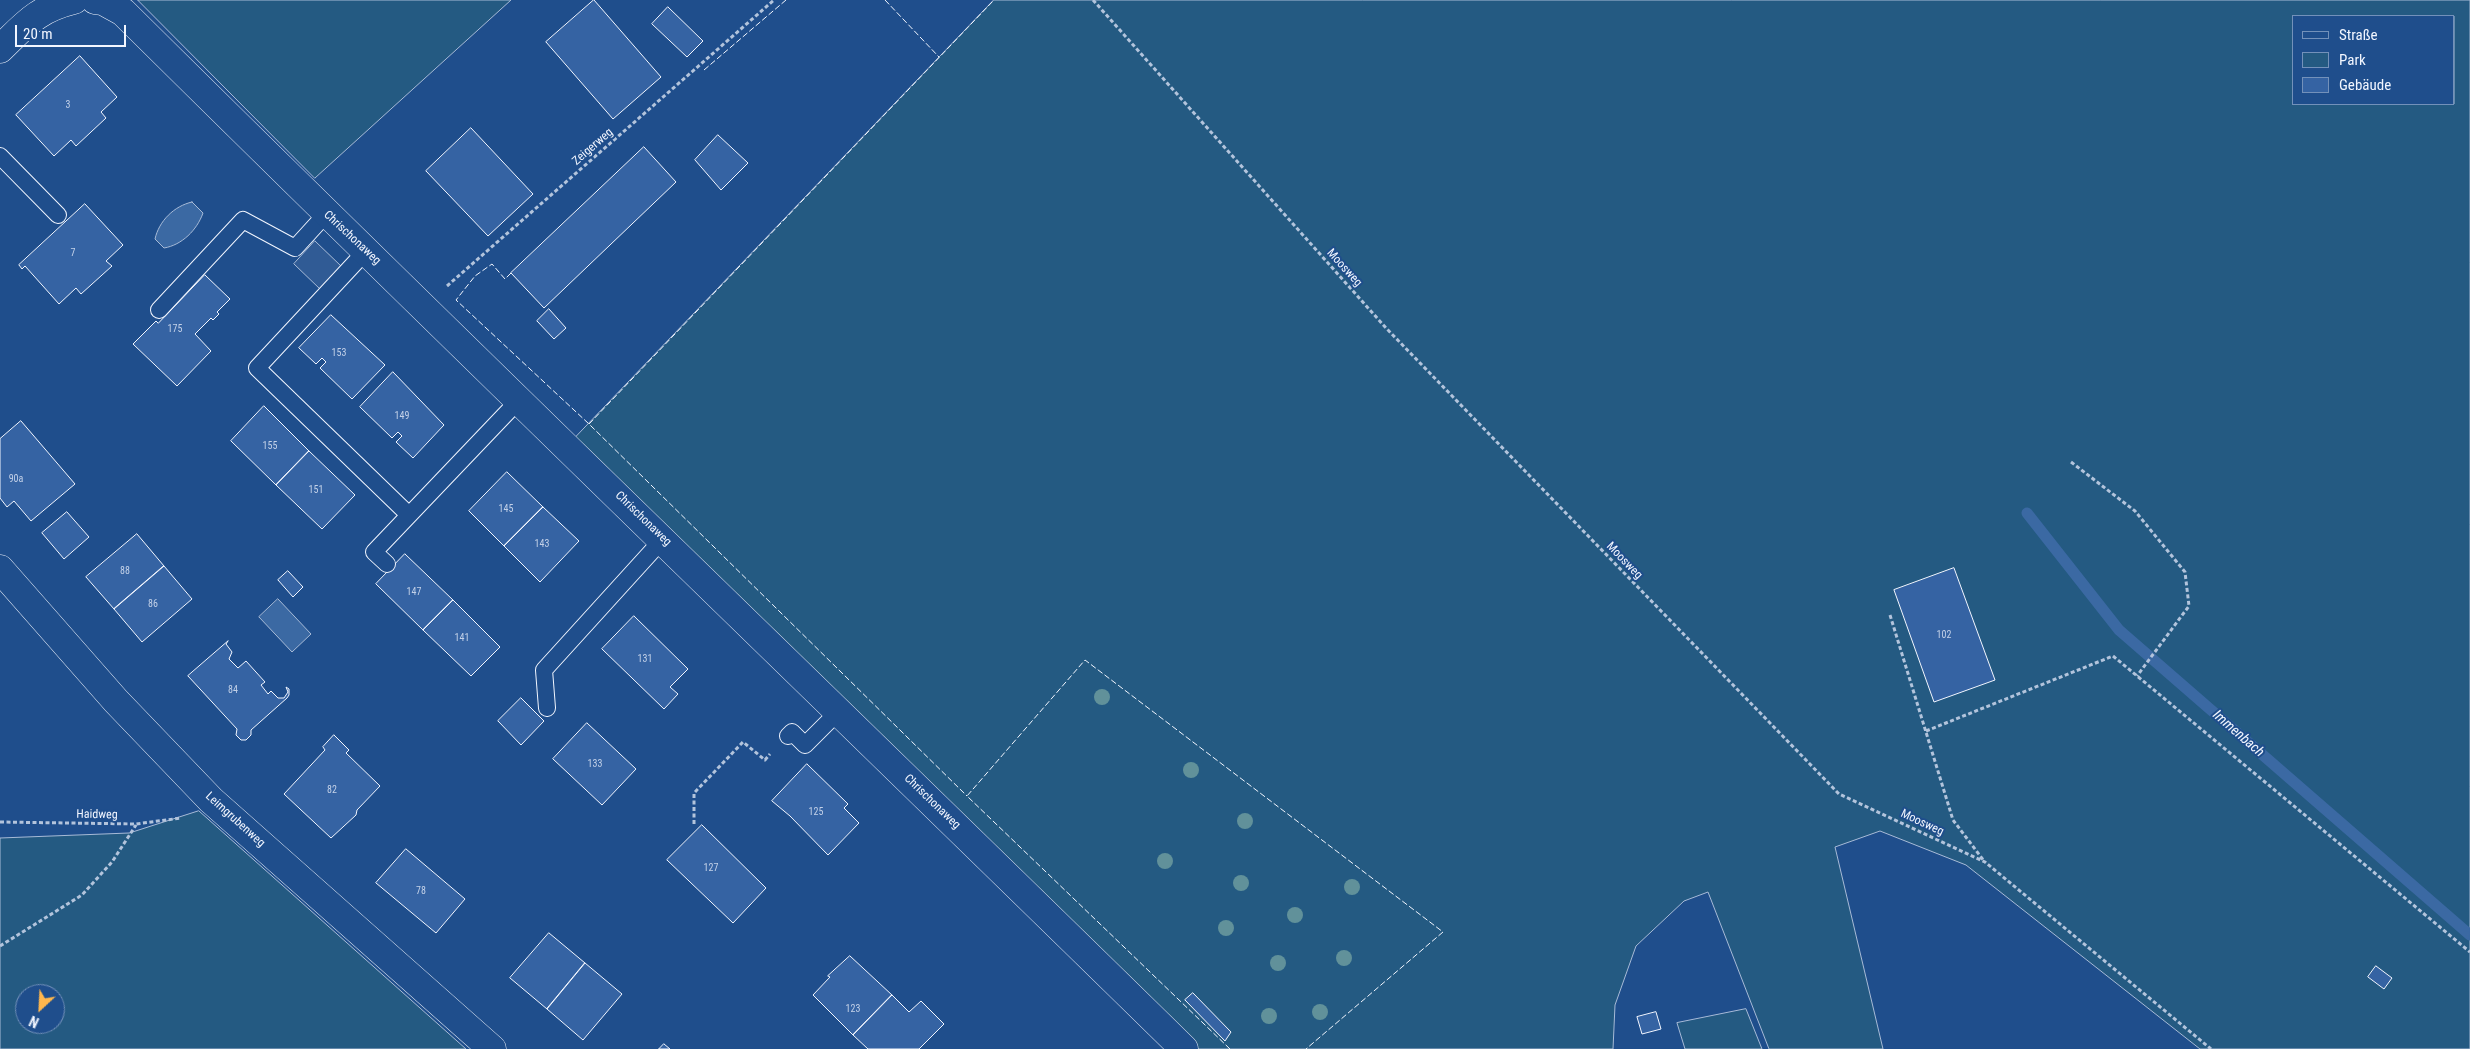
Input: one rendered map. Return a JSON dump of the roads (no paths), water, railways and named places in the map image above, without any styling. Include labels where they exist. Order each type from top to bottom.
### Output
[{"type":"street","points":[[0,49],[35,14],[74,0]]},
{"type":"street","name":"Chrischonaweg","points":[[94,0],[103,1],[123,12],[326,214],[424,306],[1184,1049]]},
{"type":"street","name":"Leimgrubenweg","points":[[0,568],[116,701],[211,800],[492,1049]]},
{"type":"lane","points":[[0,156],[58,216]]},
{"type":"lane","points":[[159,310],[243,220],[295,248],[326,214]]},
{"type":"lane","points":[[366,251],[257,368],[409,515]]},
{"type":"lane","points":[[387,564],[374,552],[519,400]]},
{"type":"lane","points":[[547,708],[544,670],[663,539]]},
{"type":"lane","points":[[788,736],[792,732],[805,745],[839,710]]},
{"type":"waterway","name":"Immenbach","points":[[2027,513],[2119,630],[2470,935]]}]
